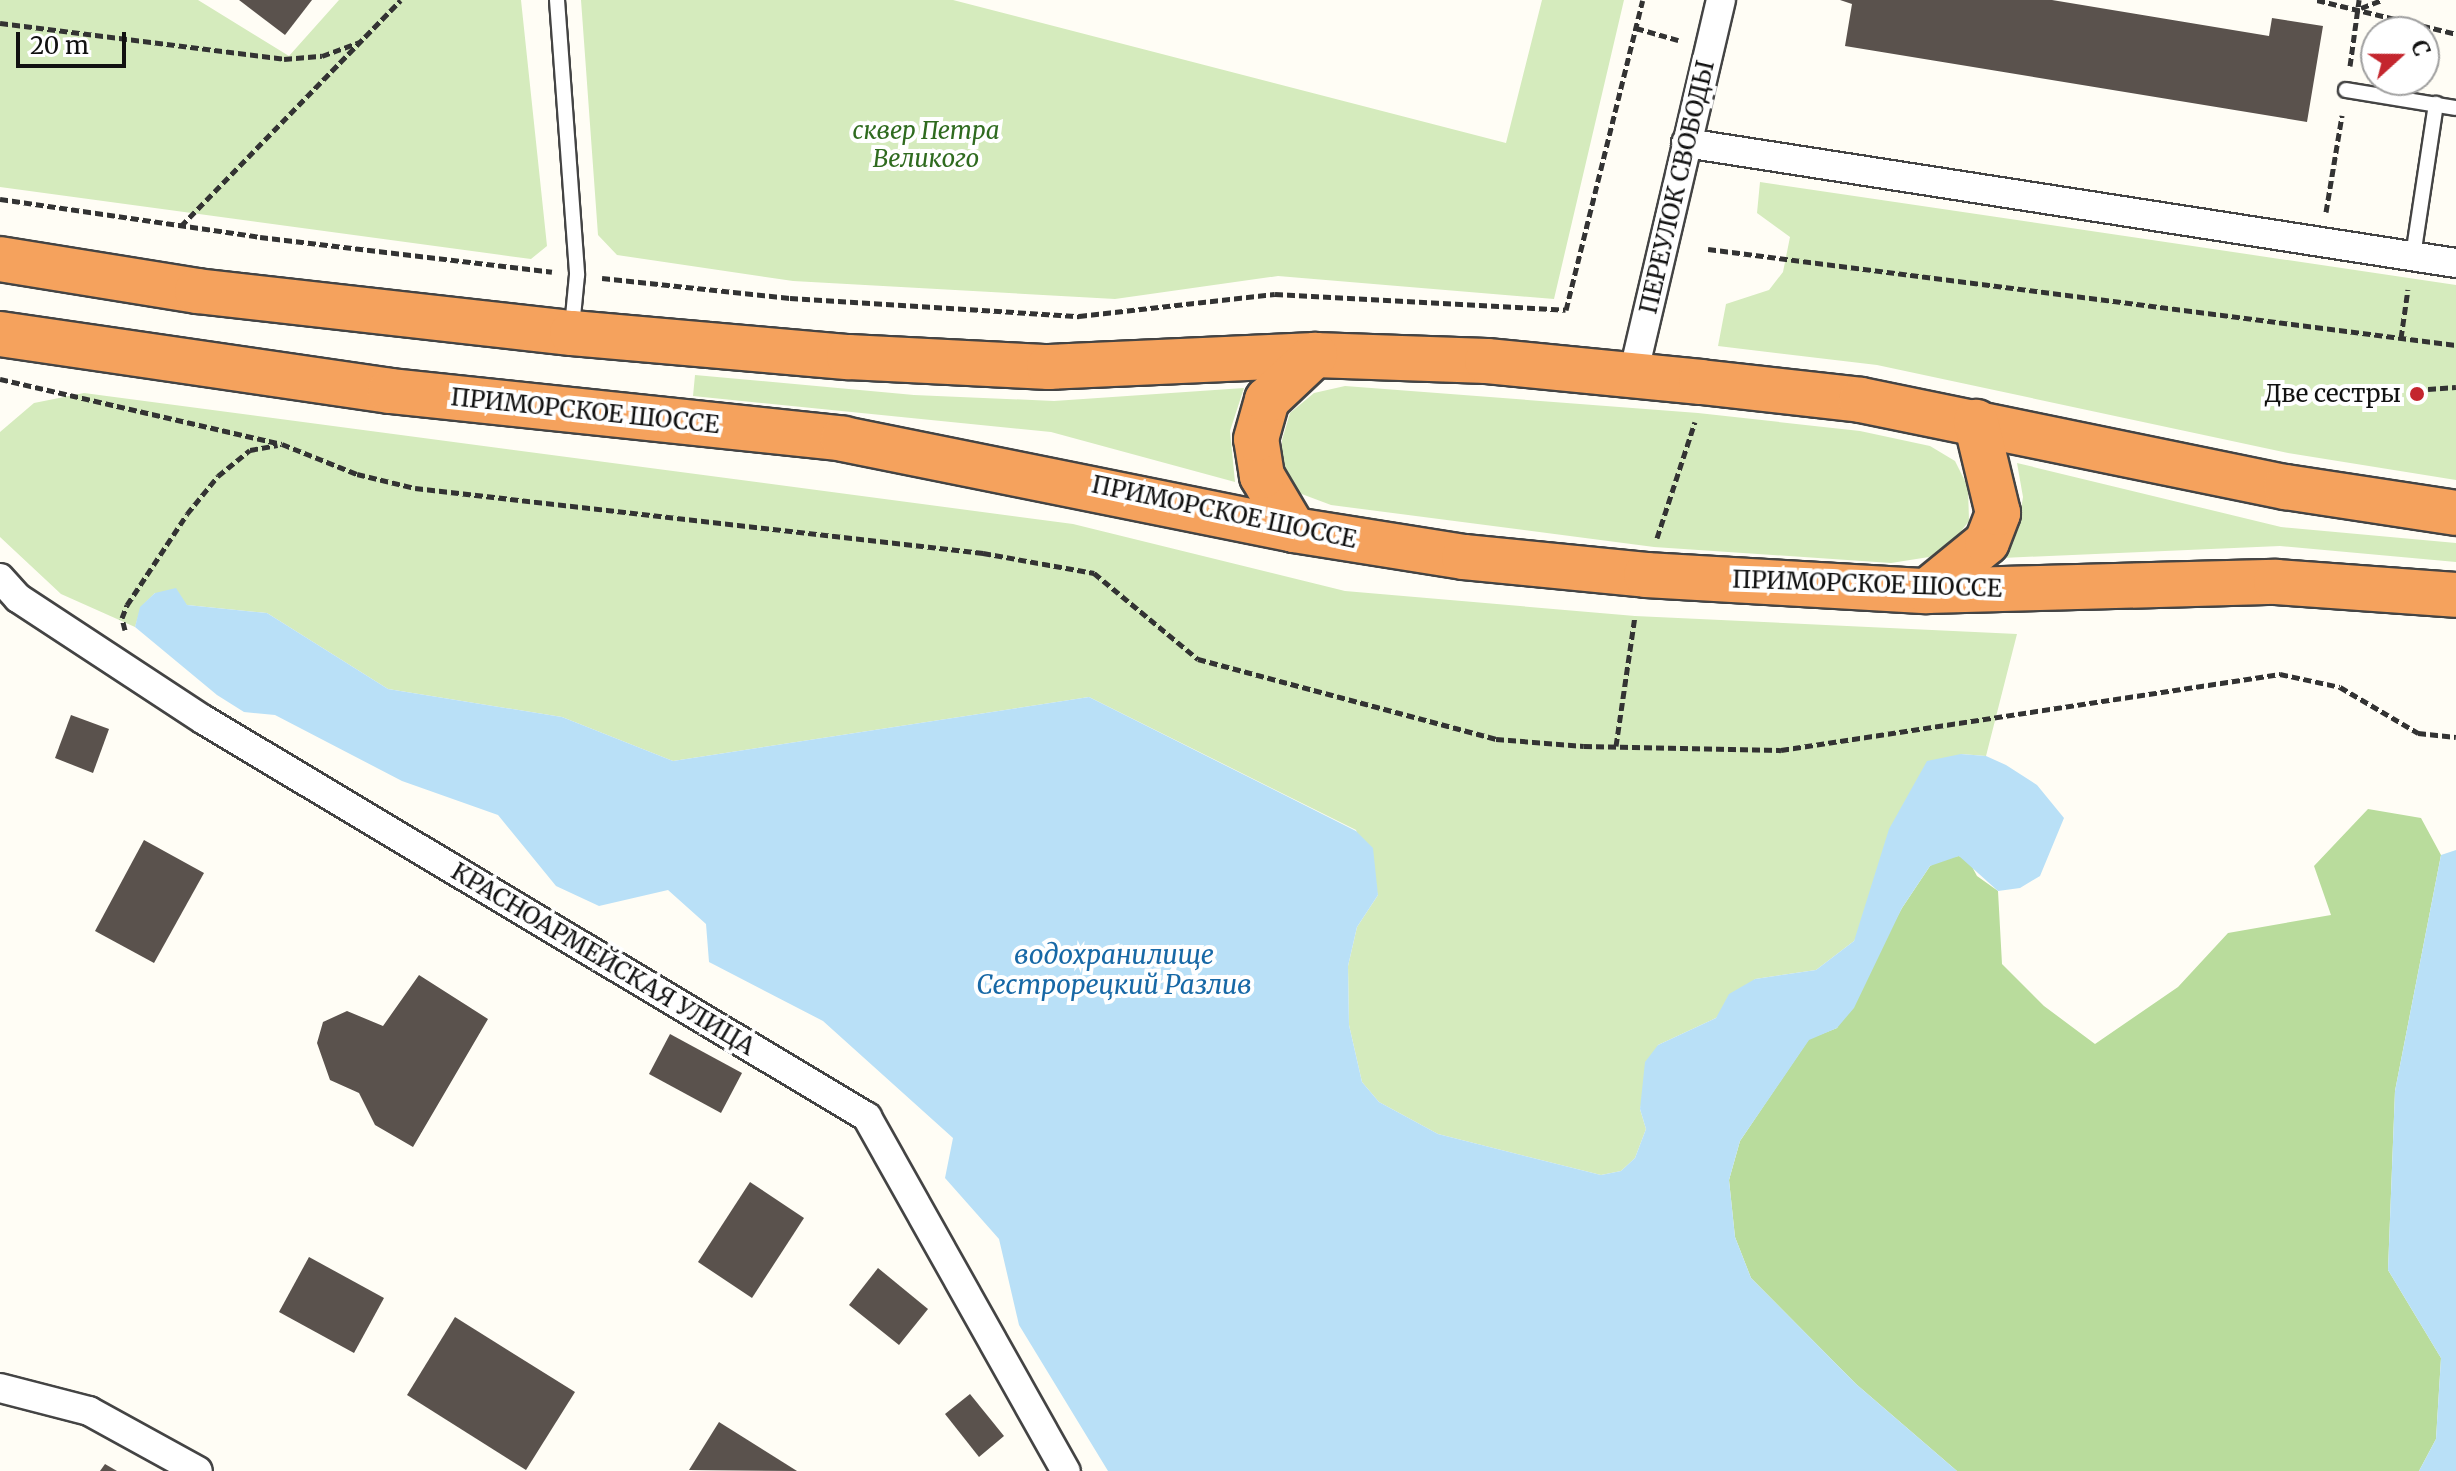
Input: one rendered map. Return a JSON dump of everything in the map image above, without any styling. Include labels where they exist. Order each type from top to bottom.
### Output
[{"type":"highway","points":[[0,259],[197,291],[572,333],[1049,367],[1315,355],[1487,361],[1633,375],[1861,400],[2286,487],[2456,513]]},
{"type":"highway","name":"ПРИМОРСКОЕ ШОССЕ","points":[[1,337],[390,391],[843,439],[1294,530],[1464,557],[1646,575],[1927,591],[2276,582],[2456,595]]},
{"type":"highway","points":[[1294,530],[1262,476],[1256,439],[1267,400],[1315,355]]},
{"type":"highway","points":[[1927,591],[1987,542],[1998,513],[1976,422]]},
{"type":"street","name":"ПЕРЕУЛОК СВОБОДЫ","points":[[1633,375],[1721,0]]},
{"type":"street","points":[[1686,143],[2456,263]]},
{"type":"street","name":"КРАСНОАРМЕЙСКАЯ УЛИЦА","points":[[0,578],[18,598],[204,720],[867,1117],[1066,1471]]},
{"type":"street","points":[[0,1388],[89,1411],[198,1471]]},
{"type":"lane","points":[[557,0],[577,275],[572,333]]},
{"type":"lane","points":[[2346,90],[2456,108]]},
{"type":"lane","points":[[2413,256],[2436,104]]},
{"type":"path","points":[[181,226],[401,0]]},
{"type":"path","points":[[0,199],[181,226],[790,298],[1079,316],[1275,294],[1566,310],[1643,0]]},
{"type":"path","points":[[2317,0],[2360,8],[2456,34]]},
{"type":"path","points":[[2360,8],[2382,0]]},
{"type":"path","points":[[0,23],[284,59],[322,56],[360,42]]},
{"type":"path","points":[[1636,28],[1678,40]]},
{"type":"path","points":[[1708,249],[2456,345]]},
{"type":"path","points":[[2401,338],[2413,256]]},
{"type":"path","points":[[0,379],[282,444],[357,474],[415,488],[983,553],[1094,573],[1198,659],[1496,739],[1781,750],[2280,674],[2340,687],[2418,733],[2456,737]]},
{"type":"path","points":[[2428,389],[2456,387]]},
{"type":"path","points":[[1654,547],[1698,413]]},
{"type":"path","points":[[128,642],[122,618],[127,605],[187,514],[218,476],[250,450],[282,444]]},
{"type":"path","points":[[1616,746],[1635,616]]},
{"type":"green space","points":[[0,0],[198,0],[289,56],[339,0],[521,0],[547,246],[531,259],[0,187]]},
{"type":"green space","name":"сквер Петра Великого","points":[[581,0],[953,0],[1506,143],[1542,0],[1624,0],[1554,299],[1278,276],[1115,299],[793,281],[617,255],[598,235]]},
{"type":"green space","points":[[1760,182],[2456,285],[2456,480],[2288,453],[1877,365],[1718,346],[1726,304],[1769,290],[1783,272],[1790,237],[1757,213]]},
{"type":"green space","points":[[695,375],[914,395],[1054,401],[1244,388],[1230,431],[1235,482],[1051,432],[693,396]]},
{"type":"green space","points":[[1345,386],[1698,413],[1860,431],[1930,446],[1955,461],[1968,487],[1969,521],[1952,543],[1929,557],[1891,563],[1654,547],[1331,505],[1299,493],[1282,467],[1282,440],[1290,413],[1314,393]]},
{"type":"green space","points":[[84,393],[1073,524],[1345,591],[1635,616],[2017,634],[1986,756],[1961,754],[1854,941],[1816,970],[1755,979],[1716,1018],[1658,1045],[1640,1109],[1646,1129],[1635,1158],[1621,1171],[1601,1175],[1438,1134],[1379,1102],[1362,1082],[1349,1025],[1348,966],[1357,927],[1378,895],[1356,830],[1089,697],[673,761],[562,717],[388,689],[267,613],[187,605],[155,593],[141,607],[135,627],[61,594],[0,537],[0,432],[34,403]]},
{"type":"green space","points":[[2017,463],[2281,527],[2456,543],[2456,562],[2280,546],[2002,558],[2018,529],[2023,497]]},
{"type":"green space","points":[[2368,809],[2421,818],[2441,855],[2395,1091],[2388,1270],[2441,1358],[2436,1439],[2419,1471],[1957,1471],[1856,1384],[1751,1278],[1735,1237],[1729,1180],[1740,1141],[1809,1039],[1837,1028],[1902,908],[1930,866],[1943,858],[1959,856],[1970,863],[1977,876],[1998,891],[2002,964],[2044,1006],[2095,1044],[2178,987],[2228,933],[2331,915],[2314,866]]},
{"type":"water","name":"водохранилище Сестрорецкий Разлив","points":[[176,588],[187,605],[267,613],[388,689],[562,717],[673,761],[1089,697],[1356,831],[1373,848],[1378,895],[1357,927],[1348,966],[1349,1025],[1362,1082],[1379,1102],[1438,1134],[1601,1175],[1621,1171],[1635,1158],[1646,1129],[1640,1109],[1645,1062],[1658,1045],[1716,1018],[1729,994],[1755,979],[1816,970],[1854,941],[1889,829],[1927,761],[1961,754],[1986,756],[2006,765],[2037,785],[2064,818],[2040,876],[2020,888],[1998,891],[1959,856],[1930,866],[1902,908],[1854,1008],[1837,1028],[1809,1040],[1740,1141],[1729,1180],[1735,1237],[1751,1278],[1856,1384],[1957,1471],[1108,1471],[1019,1325],[999,1239],[945,1178],[953,1138],[823,1021],[709,962],[706,924],[668,890],[599,906],[556,886],[498,815],[402,781],[275,715],[244,712],[217,695],[135,627],[140,607],[155,593]]},
{"type":"water","points":[[2456,850],[2456,1471],[2419,1471],[2436,1439],[2441,1358],[2388,1270],[2395,1091],[2441,855]]},
{"type":"building","points":[[239,0],[312,0],[285,35]]},
{"type":"building","points":[[1840,0],[2052,0],[2269,36],[2272,18],[2323,26],[2307,122],[1845,46],[1852,4]]},
{"type":"building","points":[[71,715],[109,729],[93,773],[55,758]]},
{"type":"building","points":[[144,840],[204,873],[154,963],[95,931]]},
{"type":"building","points":[[419,975],[488,1019],[413,1147],[375,1125],[359,1093],[330,1080],[317,1043],[323,1022],[347,1011],[383,1026]]},
{"type":"building","points":[[670,1034],[742,1073],[721,1113],[649,1074]]},
{"type":"building","points":[[750,1182],[804,1218],[752,1298],[698,1262]]},
{"type":"building","points":[[309,1257],[384,1298],[354,1353],[279,1312]]},
{"type":"building","points":[[878,1268],[928,1309],[899,1345],[849,1305]]},
{"type":"building","points":[[455,1317],[575,1392],[526,1470],[407,1395]]},
{"type":"building","points":[[970,1394],[1004,1436],[979,1457],[945,1414]]},
{"type":"building","points":[[719,1422],[797,1471],[689,1470]]},
{"type":"building","points":[[105,1464],[117,1471],[100,1471]]},
{"type":"place","name":"Две сестры","points":[[2417,394]]}]
